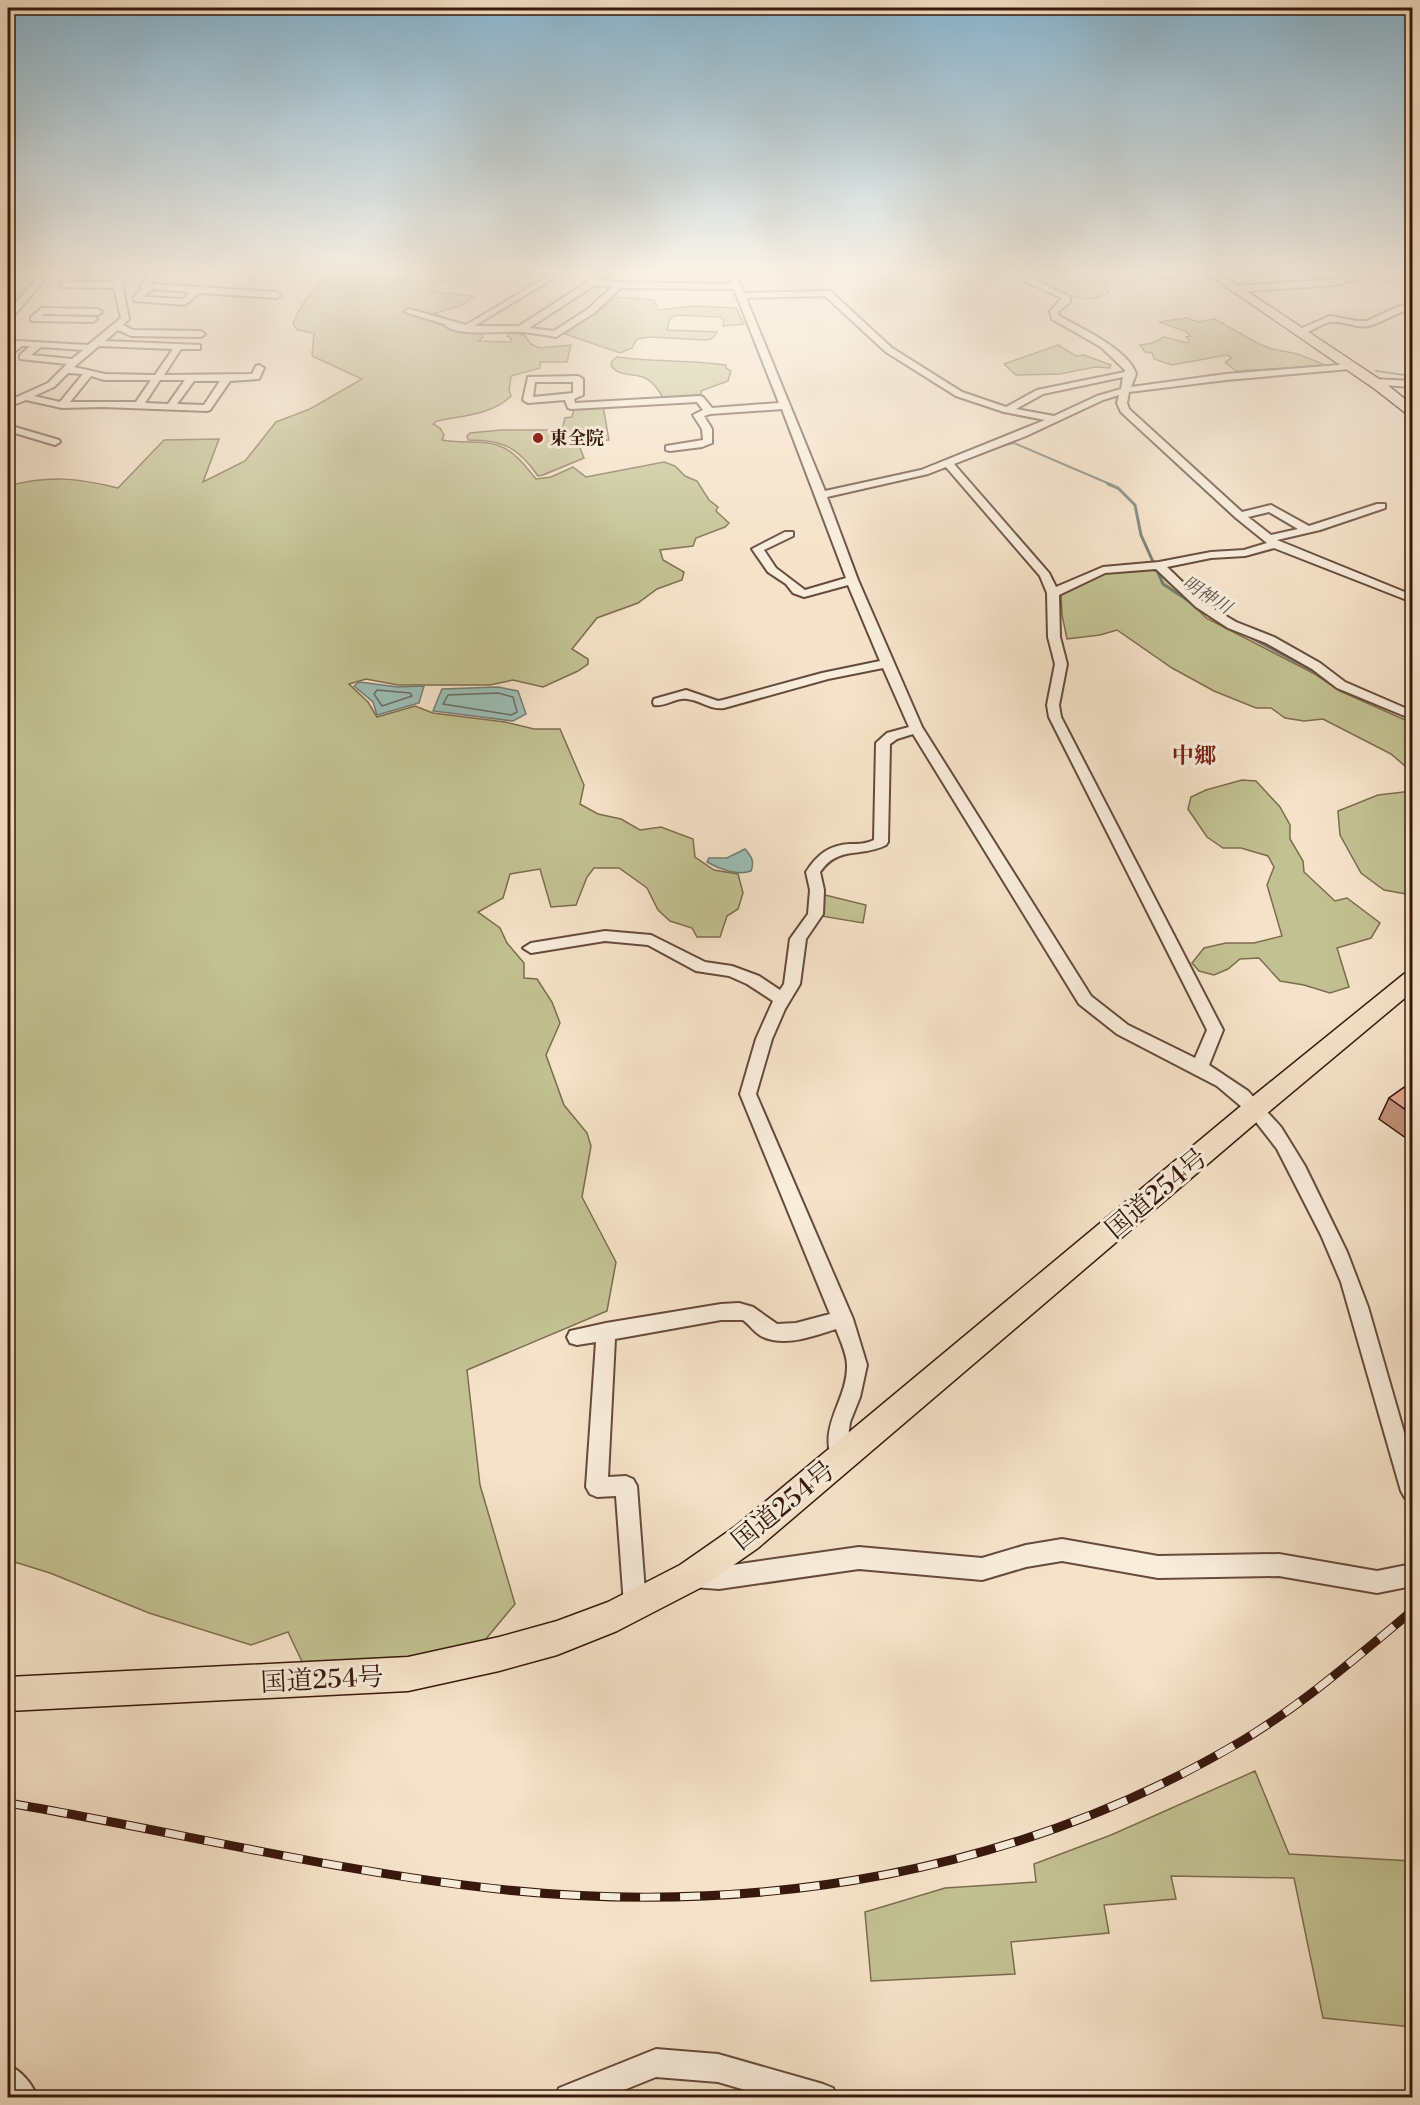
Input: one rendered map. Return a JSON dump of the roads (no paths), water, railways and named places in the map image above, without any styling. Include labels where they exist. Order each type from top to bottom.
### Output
[{"type":"highway","points":[[1355,370],[1413,411]]},
{"type":"highway","name":"国道254号","points":[[8,1694],[408,1674],[499,1654],[557,1638],[635,1605],[691,1576],[747,1537],[1256,1108],[1413,980]]},
{"type":"street","points":[[8,404],[51,385],[66,370]]},
{"type":"street","points":[[81,370],[104,377],[227,378],[256,377],[258,370]]},
{"type":"street","points":[[139,405],[164,370]]},
{"type":"street","points":[[771,370],[821,495],[852,580],[916,729],[966,813],[1085,1000],[1101,1017],[1128,1035],[1175,1058],[1200,1066],[1241,1094],[1256,1108],[1285,1144],[1346,1270],[1413,1491]]},
{"type":"street","points":[[921,370],[959,394],[1007,410],[1056,419]]},
{"type":"street","points":[[1130,370],[1122,403],[1124,410],[1239,516],[1271,541],[1413,599]]},
{"type":"street","points":[[821,495],[924,472],[1056,419],[1100,398],[1126,390],[1302,370]]},
{"type":"street","points":[[62,405],[89,373]]},
{"type":"street","points":[[1007,410],[1040,392],[1109,376],[1131,374]]},
{"type":"street","points":[[117,386],[124,376]]},
{"type":"street","points":[[171,406],[192,377]]},
{"type":"street","points":[[26,397],[62,405],[103,404],[207,408],[227,378]]},
{"type":"street","points":[[531,379],[578,379],[578,395],[569,397],[528,400],[531,379]]},
{"type":"street","points":[[1373,382],[1413,384]]},
{"type":"street","points":[[103,404],[110,395]]},
{"type":"street","points":[[569,397],[571,406],[700,399],[710,411]]},
{"type":"street","points":[[670,448],[702,444],[708,441],[707,429],[698,415],[710,411],[785,406]]},
{"type":"street","points":[[8,429],[55,442]]},
{"type":"street","points":[[948,463],[1045,575],[1053,593],[1054,637],[1061,664],[1053,705],[1055,717],[1215,1029],[1200,1066]]},
{"type":"street","points":[[1053,593],[1103,570],[1154,565],[1211,555],[1245,553],[1271,541],[1381,506]]},
{"type":"street","points":[[1239,516],[1271,508],[1307,530]]},
{"type":"street","points":[[789,534],[758,549],[772,570],[790,582],[797,591],[804,594],[852,580]]},
{"type":"street","points":[[1154,565],[1200,605],[1232,625],[1270,640],[1316,666],[1341,685],[1413,715]]},
{"type":"street","points":[[659,702],[686,694],[717,705],[724,704],[826,676],[887,663]]},
{"type":"street","points":[[841,1458],[838,1438],[840,1422],[850,1397],[857,1365],[843,1319],[748,1094],[764,1040],[777,1008],[792,984],[798,939],[815,914],[817,896],[813,872],[826,856],[839,850],[876,846],[882,842],[884,743],[892,736],[916,729]]},
{"type":"street","points":[[531,948],[605,936],[651,940],[702,967],[732,971],[753,980],[783,1000]]},
{"type":"street","points":[[577,1336],[721,1312],[741,1311],[750,1314],[772,1332],[788,1333],[843,1319]]},
{"type":"street","points":[[606,1331],[597,1487],[626,1486],[635,1605]]},
{"type":"street","points":[[691,1576],[719,1578],[859,1558],[982,1569],[1026,1556],[1062,1550],[1122,1563],[1158,1567],[1279,1565],[1377,1582],[1413,1575]]},
{"type":"street","points":[[569,2097],[656,2063],[718,2068],[822,2097]]},
{"type":"street","points":[[8,2079],[24,2097]]},
{"type":"water","points":[[359,682],[398,687],[424,686],[419,703],[377,715],[373,702],[354,686]]},
{"type":"water","points":[[498,687],[518,691],[526,714],[513,721],[433,711],[442,689]]},
{"type":"water","points":[[745,849],[752,859],[751,871],[740,873],[729,871],[707,862],[709,858],[727,858]]},
{"type":"waterway","points":[[1376,371],[1412,376]]},
{"type":"waterway","name":"明神川","points":[[1001,446],[1014,443],[1112,485]]},
{"type":"waterway","name":"明神川","points":[[1108,484],[1118,488],[1135,505],[1141,535],[1163,584],[1195,605]]},
{"type":"waterway","name":"明神川","points":[[1244,634],[1321,675]]},
{"type":"waterway","name":"明神川","points":[[1404,715],[1412,720]]},
{"type":"railway","points":[[8,1803],[382,1873],[507,1890],[602,1896],[698,1896],[793,1889],[886,1874],[978,1853],[1068,1824],[1156,1787],[1263,1728],[1329,1680],[1412,1611]]},
{"type":"place","name":"東全院","points":[[538,438]]},
{"type":"district","name":"中郷","points":[[1194,755]]}]
